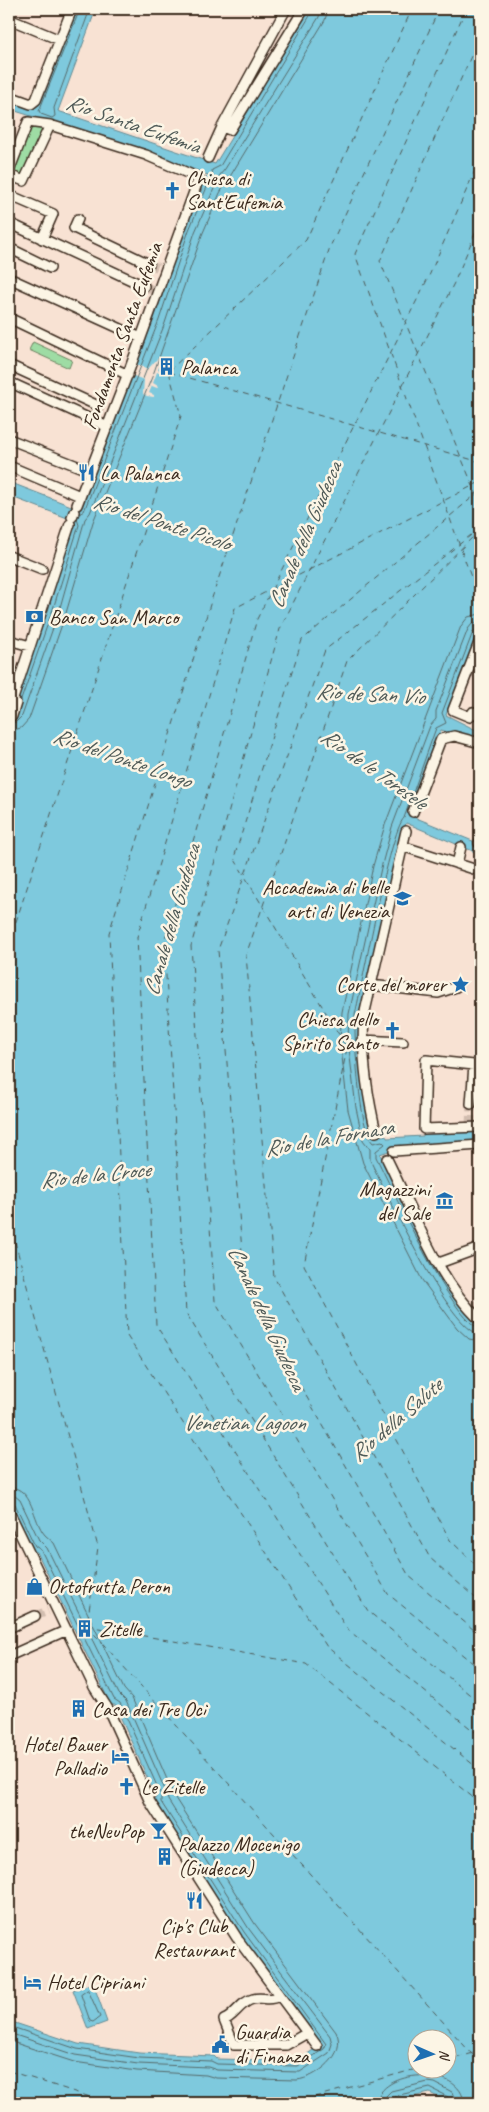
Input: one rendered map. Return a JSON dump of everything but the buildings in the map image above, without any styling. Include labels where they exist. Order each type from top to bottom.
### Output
[{"type":"street","points":[[9,96],[31,104],[36,100],[72,9]]},
{"type":"street","points":[[226,128],[286,9]]},
{"type":"street","points":[[208,158],[304,9]]},
{"type":"street","points":[[9,19],[60,40]]},
{"type":"street","points":[[9,171],[28,122],[50,125],[24,181],[9,175]]},
{"type":"street","name":"Fondamenta Santa Eufemia","points":[[9,715],[12,716],[16,703],[11,703],[30,646],[49,571],[108,428],[141,338],[152,289],[163,270],[199,178],[146,155],[50,125]]},
{"type":"street","points":[[9,195],[53,214],[44,234]]},
{"type":"street","points":[[78,219],[74,228],[149,264]]},
{"type":"street","points":[[9,222],[44,234],[75,254],[152,289]]},
{"type":"street","points":[[9,248],[50,268]]},
{"type":"street","points":[[9,278],[141,338]]},
{"type":"street","points":[[9,318],[126,375]]},
{"type":"street","points":[[11,368],[96,405]]},
{"type":"street","points":[[9,382],[108,428]]},
{"type":"street","points":[[9,439],[90,471]]},
{"type":"street","points":[[9,466],[75,511]]},
{"type":"street","points":[[9,556],[49,571]]},
{"type":"street","points":[[9,640],[30,646]]},
{"type":"street","points":[[480,640],[453,710],[470,717],[473,712],[480,715]]},
{"type":"street","points":[[413,812],[441,739],[454,736],[480,743]]},
{"type":"street","points":[[376,1132],[370,1106],[362,1040],[364,1016],[406,831]]},
{"type":"street","points":[[402,846],[480,871]]},
{"type":"street","points":[[457,864],[461,847]]},
{"type":"street","points":[[371,985],[438,993],[456,987]]},
{"type":"street","points":[[362,1040],[402,1042]]},
{"type":"street","points":[[471,1104],[474,1065],[426,1060],[424,1129],[480,1127]]},
{"type":"street","points":[[394,1151],[480,1145]]},
{"type":"street","points":[[387,1159],[439,1263],[480,1320]]},
{"type":"street","points":[[439,1263],[480,1248]]},
{"type":"street","points":[[9,1511],[52,1609],[67,1630],[94,1687],[108,1709],[150,1802],[238,1939],[317,2046]]},
{"type":"street","points":[[9,1628],[35,1616]]},
{"type":"street","points":[[9,1656],[67,1630]]},
{"type":"street","points":[[280,1996],[271,2000],[253,1999],[238,2008],[231,2018],[224,2020],[234,2045],[286,2045],[307,2033]]},
{"type":"green space","points":[[30,125],[47,127],[23,179],[11,174]]},
{"type":"green space","points":[[33,342],[72,360],[69,368],[29,350]]},
{"type":"water","name":"Venetian Lagoon","points":[[76,9],[96,9],[58,111],[215,164],[310,9],[480,9],[480,627],[446,715],[480,732],[480,742],[441,730],[409,815],[480,844],[480,854],[406,823],[392,870],[360,1016],[359,1039],[367,1107],[381,1136],[386,1135],[387,1138],[423,1136],[424,1132],[480,1129],[480,1143],[394,1149],[380,1154],[436,1266],[449,1287],[480,1324],[480,2103],[449,2103],[430,2093],[386,2103],[9,2103],[9,2021],[78,2044],[139,2053],[214,2056],[217,2059],[298,2061],[321,2044],[240,1935],[154,1800],[156,1797],[115,1705],[111,1705],[37,1552],[32,1551],[9,1502],[9,715],[49,608],[70,519],[9,496],[9,482],[79,509],[154,319],[185,228],[202,189],[199,188],[208,175],[136,149],[9,109],[9,98],[36,107]]},
{"type":"water","points":[[93,1983],[107,2022],[88,2029],[73,1990]]},
{"type":"pier","points":[[158,358],[166,362],[161,362],[158,370],[162,371],[162,373],[157,372],[153,383],[158,386],[157,388],[152,386],[149,393],[154,395],[154,397],[147,396],[143,394],[144,380],[131,375],[136,364],[148,369]]},
{"type":"ferry route","points":[[169,371],[306,240],[412,9]]},
{"type":"ferry route","points":[[439,9],[330,247],[212,598],[109,933],[127,1336],[327,1647],[480,1770]]},
{"type":"ferry route","points":[[466,9],[355,254],[471,577]]},
{"type":"ferry route","points":[[480,36],[380,261],[480,503]]},
{"type":"ferry route","points":[[480,159],[429,276],[257,619],[164,942],[186,1313],[368,1611],[480,1703]]},
{"type":"ferry route","points":[[480,222],[454,283],[280,629],[191,946],[215,1301],[388,1594],[480,1669]]},
{"type":"ferry route","points":[[480,285],[478,291],[480,341]]},
{"type":"ferry route","points":[[169,372],[480,462]]},
{"type":"ferry route","points":[[9,943],[181,416],[169,372]]},
{"type":"ferry route","points":[[480,482],[235,608],[137,937],[156,1325],[347,1629],[480,1736]]},
{"type":"ferry route","points":[[480,491],[302,640],[234,858],[347,1048],[304,1265],[450,1540],[480,1569]]},
{"type":"ferry route","points":[[480,528],[325,650],[218,950],[245,1289],[409,1576],[480,1635]]},
{"type":"ferry route","points":[[480,530],[347,661],[246,955],[274,1277],[430,1558],[480,1602]]},
{"type":"ferry route","points":[[9,1220],[98,1547],[87,1625]]},
{"type":"ferry route","points":[[87,1626],[480,2063]]},
{"type":"ferry route","points":[[87,1626],[306,1664],[480,1803]]},
{"type":"ferry route","points":[[456,2058],[480,2051]]},
{"type":"ferry route","points":[[9,2071],[109,2103]]},
{"type":"ferry route","points":[[293,2103],[406,2072]]},
{"type":"tunnel","points":[[149,264],[161,269]]},
{"type":"tunnel","points":[[144,286],[153,290]]},
{"type":"tunnel","points":[[96,405],[111,411]]},
{"type":"tunnel","points":[[9,675],[18,678]]},
{"type":"tunnel","points":[[470,1125],[471,1104]]},
{"type":"tunnel","points":[[472,1308],[480,1303]]},
{"type":"tunnel","points":[[35,1616],[48,1611]]},
{"type":"place","name":"Chiesa di Sant'Eufemia","points":[[172,190]]},
{"type":"place","name":"Palanca","points":[[167,367]]},
{"type":"place","name":"La Palanca","points":[[86,473]]},
{"type":"place","name":"Banco San Marco","points":[[35,617]]},
{"type":"place","name":"Accademia di belle arti di Venezia","points":[[403,899]]},
{"type":"place","name":"Corte del morer","points":[[460,984]]},
{"type":"place","name":"Chiesa dello Spirito Santo","points":[[392,1031]]},
{"type":"place","name":"Magazzini del Sale","points":[[444,1201]]},
{"type":"place","name":"Ortofrutta Peron","points":[[34,1586]]},
{"type":"place","name":"Zitelle","points":[[85,1629]]},
{"type":"place","name":"Casa dei Tre Oci","points":[[78,1709]]},
{"type":"place","name":"Hotel Bauer Palladio","points":[[121,1756]]},
{"type":"place","name":"Le Zitelle","points":[[127,1787]]},
{"type":"place","name":"theNeuPop","points":[[158,1831]]},
{"type":"place","name":"Palazzo Mocenigo (Giudecca)","points":[[164,1856]]},
{"type":"place","name":"Cip's Club Restaurant","points":[[194,1901]]},
{"type":"place","name":"Hotel Cipriani","points":[[33,1982]]},
{"type":"place","name":"Guardia di Finanza","points":[[221,2044]]},
{"type":"water label","name":"Rio Santa Eufemia","points":[[133,124]]},
{"type":"water label","name":"Rio del Ponte Picolo","points":[[162,522]]},
{"type":"water label","name":"Canale della Giudecca","points":[[305,535]]},
{"type":"water label","name":"Rio de San Vio","points":[[370,694]]},
{"type":"water label","name":"Rio del Ponte Longo","points":[[122,758]]},
{"type":"water label","name":"Rio de le Toresele","points":[[374,769]]},
{"type":"water label","name":"Canale della Giudecca","points":[[172,920]]},
{"type":"water label","name":"Rio de la Fornasa","points":[[329,1138]]},
{"type":"water label","name":"Rio de la Croce","points":[[95,1175]]},
{"type":"water label","name":"Canale della Giudecca","points":[[267,1318]]},
{"type":"water label","name":"Rio della Salute","points":[[396,1420]]}]
